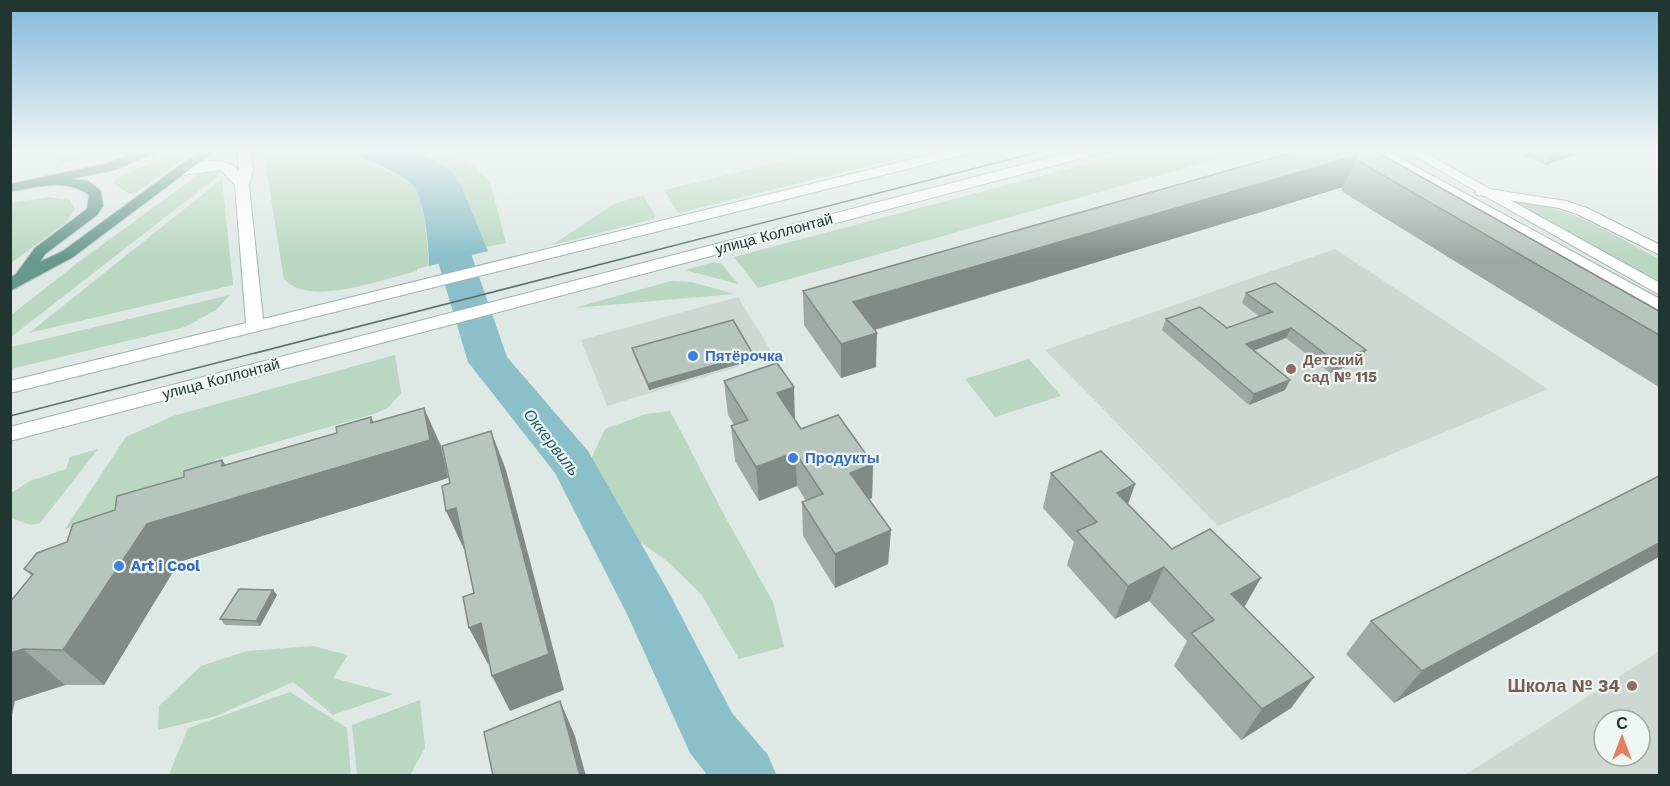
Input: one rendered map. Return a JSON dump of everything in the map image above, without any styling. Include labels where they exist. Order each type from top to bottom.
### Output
[{"type":"main road","points":[[16,282],[40,251],[92,212],[96,206],[96,194],[85,186]]},
{"type":"main road","points":[[16,282],[68,254],[162,186]]},
{"type":"main road","points":[[242,186],[255,326]]},
{"type":"main road","points":[[10,387],[823,186]]},
{"type":"main road","name":"улица Коллонтай","points":[[10,434],[960,186]]},
{"type":"main road","points":[[1440,186],[1659,306]]},
{"type":"main road","points":[[1471,186],[1659,290]]},
{"type":"main road","points":[[1482,192],[1561,204],[1582,211],[1659,251]]},
{"type":"shaded area","name":"Детский сад № 115","points":[[1335,249],[1548,389],[1218,526],[1045,350]]},
{"type":"shaded area","points":[[738,297],[774,356],[607,406],[581,340]]},
{"type":"shaded area","name":"Школа № 34","points":[[1659,651],[1659,775],[1464,775],[1495,756]]},
{"type":"green space","points":[[117,186],[146,186],[136,193],[129,194]]},
{"type":"green space","points":[[183,186],[206,186],[11,337],[11,315]]},
{"type":"green space","points":[[214,186],[223,186],[233,285],[29,333]]},
{"type":"green space","points":[[269,186],[412,186],[417,190],[425,222],[429,266],[368,284],[328,291],[311,291],[295,287],[284,279]]},
{"type":"green space","points":[[461,186],[491,186],[506,243],[486,247]]},
{"type":"green space","points":[[682,186],[789,186],[678,213],[664,190]]},
{"type":"green space","points":[[1004,186],[1122,186],[758,288],[734,257]]},
{"type":"green space","points":[[643,195],[655,215],[654,219],[552,245],[614,204]]},
{"type":"green space","points":[[48,197],[70,200],[75,210],[64,224],[11,263],[11,203]]},
{"type":"green space","points":[[1511,201],[1532,203],[1588,221],[1659,259],[1659,285]]},
{"type":"green space","points":[[714,262],[722,264],[738,284],[685,270]]},
{"type":"green space","points":[[671,281],[692,282],[734,294],[574,308]]},
{"type":"green space","points":[[230,295],[216,310],[185,327],[11,369],[11,347]]},
{"type":"green space","points":[[395,355],[401,393],[389,407],[377,413],[214,460],[211,487],[65,529],[126,437],[173,416]]},
{"type":"green space","points":[[1029,359],[1061,396],[995,417],[965,379]]},
{"type":"green space","points":[[670,411],[773,602],[784,647],[739,659],[701,594],[667,561],[629,534],[589,463],[605,429],[646,414]]},
{"type":"green space","points":[[98,449],[40,523],[31,525],[11,518],[11,493],[30,481],[66,469],[70,457]]},
{"type":"green space","points":[[313,646],[348,655],[333,678],[393,694],[333,715],[293,682],[216,716],[158,730],[159,706],[201,666],[247,651]]},
{"type":"green space","points":[[290,692],[347,728],[351,775],[169,775],[188,728]]},
{"type":"green space","points":[[420,700],[425,748],[410,775],[357,775],[352,725]]},
{"type":"water","points":[[412,186],[461,186],[488,251],[429,266],[424,213]]},
{"type":"building","points":[[1175,186],[1253,186],[853,302],[877,333],[841,344],[803,291]]},
{"type":"building","points":[[1401,186],[1437,186],[1659,311],[1659,335]]},
{"type":"building","points":[[1275,283],[1366,350],[1336,362],[1291,328],[1246,344],[1290,380],[1254,394],[1166,319],[1200,307],[1227,328],[1272,312],[1246,293]]},
{"type":"building","name":"Пятёрочка","points":[[733,320],[753,354],[648,384],[632,348]]},
{"type":"building","points":[[777,363],[794,387],[777,393],[801,429],[838,415],[873,464],[850,473],[891,530],[835,554],[802,502],[823,494],[795,452],[756,467],[731,426],[748,420],[724,381]]},
{"type":"building","points":[[424,408],[430,440],[147,524],[63,650],[23,649],[10,653],[10,602],[33,574],[24,569],[37,553],[67,542],[73,524],[115,510],[117,496],[184,477],[184,471],[222,460],[222,466],[337,433],[336,427],[371,417],[371,423]]},
{"type":"building","points":[[491,431],[549,654],[492,676],[481,623],[469,628],[463,597],[474,593],[456,508],[446,511],[442,486],[450,483],[442,446]]},
{"type":"building","points":[[1101,451],[1135,484],[1117,493],[1172,549],[1210,529],[1261,578],[1231,594],[1314,677],[1262,709],[1191,633],[1214,620],[1164,567],[1128,586],[1077,531],[1097,522],[1051,473]]},
{"type":"building","points":[[1659,476],[1659,543],[1422,671],[1371,621]]},
{"type":"building","points":[[239,589],[273,590],[256,621],[220,619]]},
{"type":"building","points":[[560,701],[580,776],[493,776],[484,732]]},
{"type":"waterway","name":"Оккервиль","points":[[431,186],[488,362],[572,463],[649,605],[711,733],[747,776]]},
{"type":"tram line","points":[[10,416],[907,186]]},
{"type":"place","name":"Пятёрочка","points":[[693,356]]},
{"type":"place","name":"Детский сад № 115","points":[[1291,369]]},
{"type":"place","name":"Продукты","points":[[793,458]]},
{"type":"place","name":"Art i Cool","points":[[119,566]]},
{"type":"place","name":"Школа № 34","points":[[1632,686]]}]
